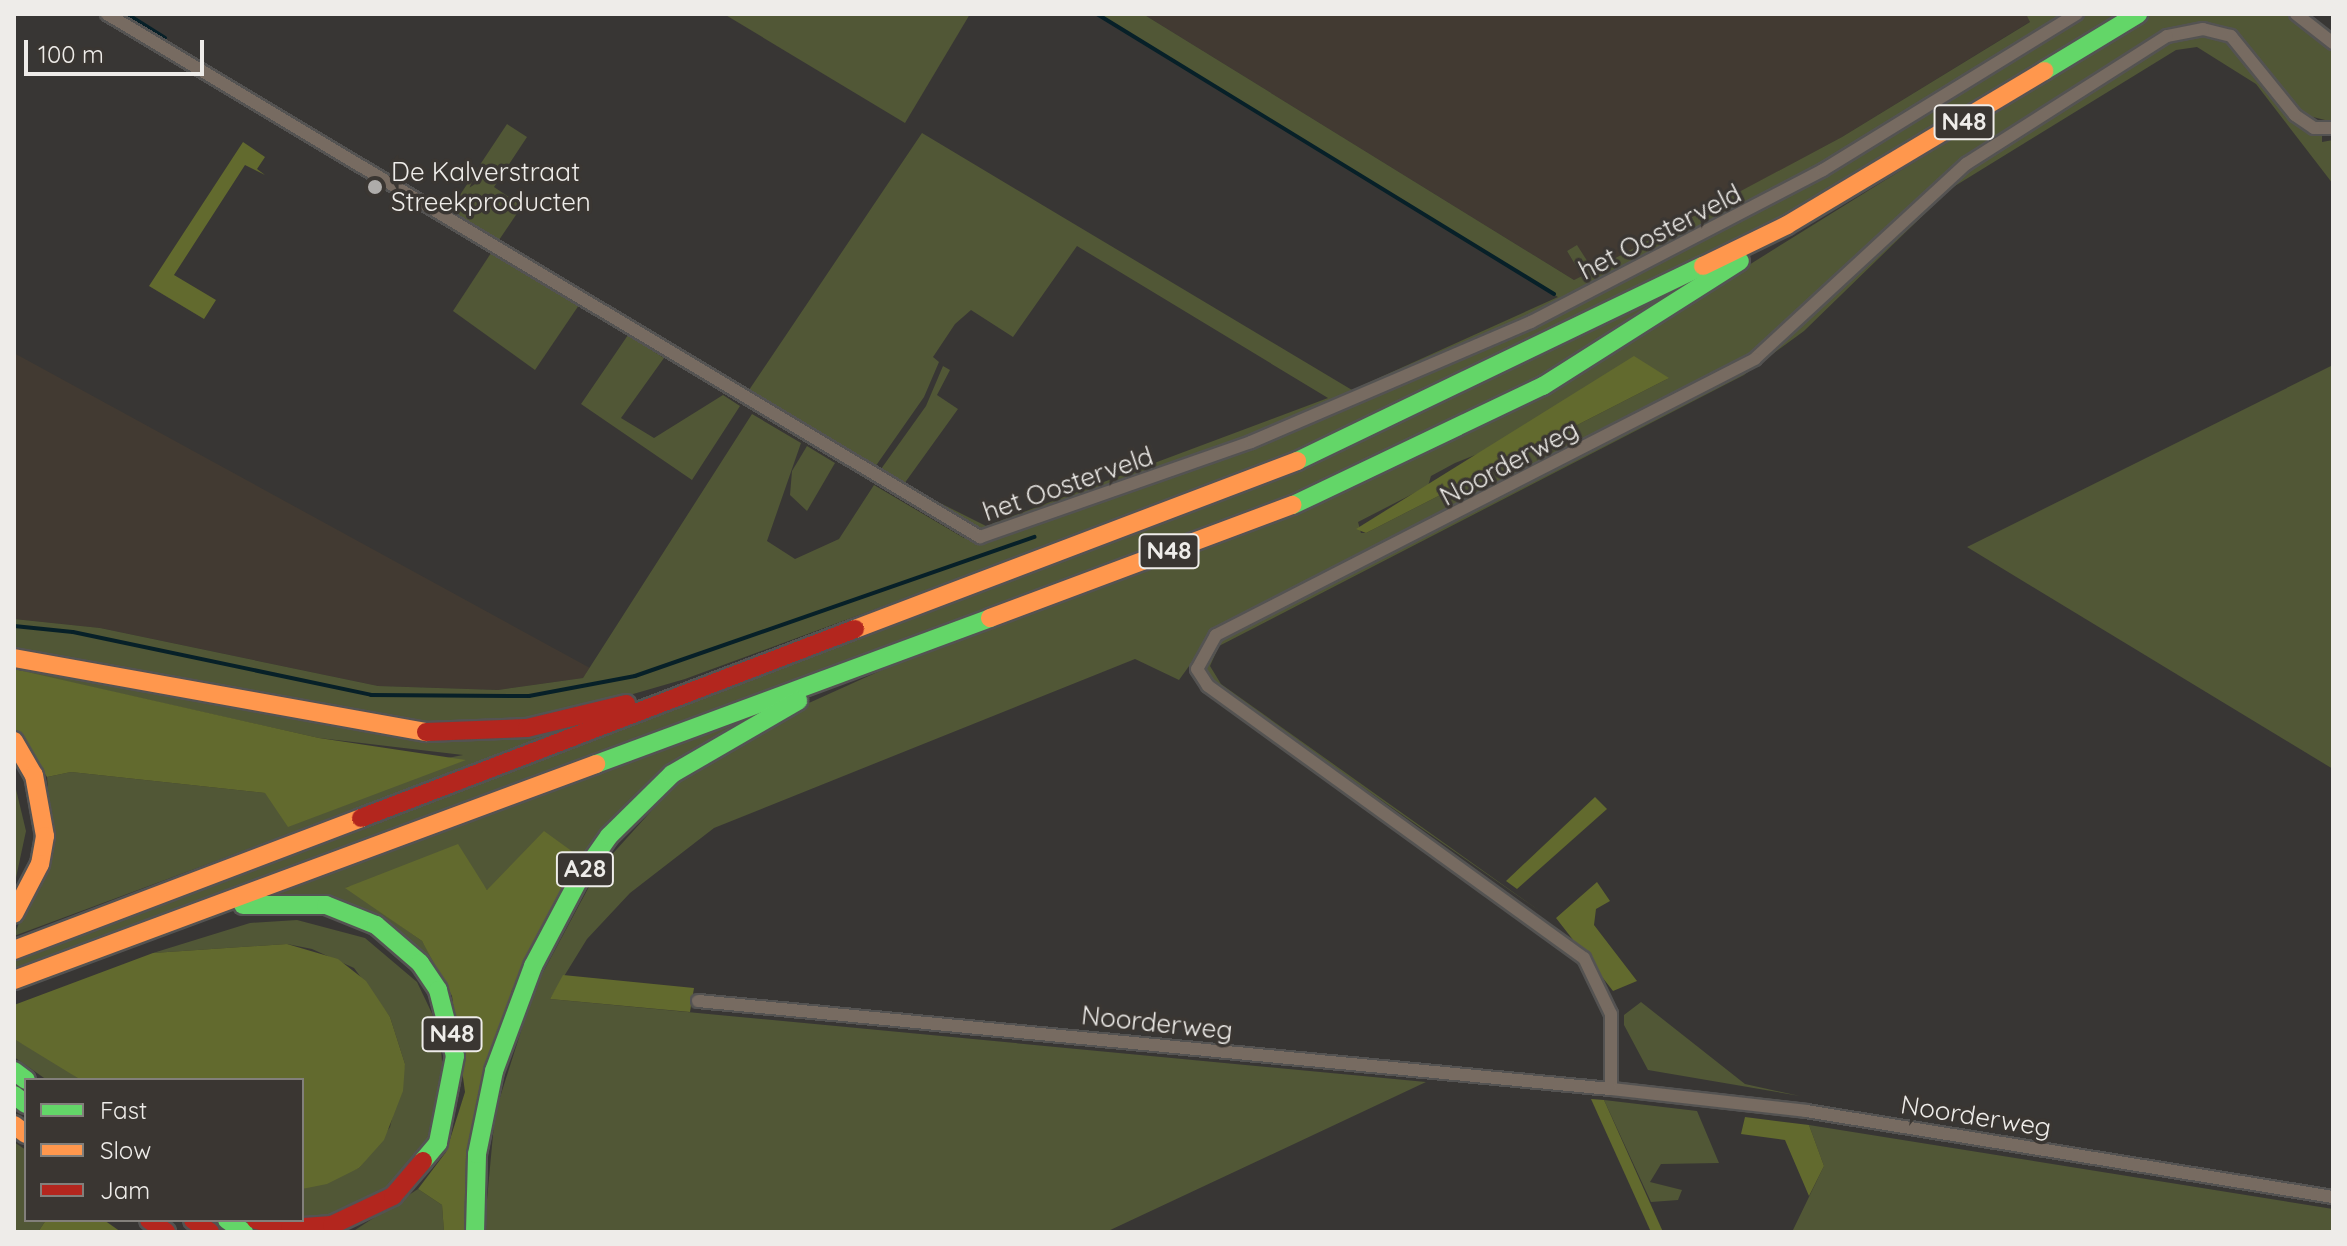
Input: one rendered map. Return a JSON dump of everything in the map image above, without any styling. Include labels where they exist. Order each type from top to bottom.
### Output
[{"type":"highway","name":"N48","points":[[14,980],[1336,489],[1564,373],[1787,225],[2138,14]]},
{"type":"highway","name":"N48","points":[[14,950],[1312,455],[1787,225]]},
{"type":"highway","name":"A28","points":[[475,1232],[477,1154],[494,1071],[551,926],[595,855],[698,755],[895,651]]},
{"type":"highway","name":"N48","points":[[14,658],[435,734],[549,724],[725,679]]},
{"type":"highway","points":[[14,741],[37,785],[45,836],[40,864],[14,914]]},
{"type":"highway","name":"N48","points":[[191,914],[298,901],[352,913],[420,963],[451,1023],[455,1085],[438,1143],[419,1171],[351,1221],[290,1228],[264,1222]]},
{"type":"street","name":"het Oosterveld","points":[[107,14],[980,537],[1251,442],[1531,322],[1823,170],[2077,14]]},
{"type":"street","points":[[2296,14],[2333,43]]},
{"type":"street","name":"Noorderweg","points":[[1611,1089],[1611,1014],[1584,958],[1208,686],[1197,669],[1208,643],[1755,359],[1966,164],[2167,36],[2203,29],[2231,36],[2295,115],[2314,128],[2333,128]]},
{"type":"street","name":"Noorderweg","points":[[698,1001],[1611,1089],[1806,1111],[2333,1197]]},
{"type":"shaded area","points":[[1143,14],[2026,14],[2031,21],[1842,137],[1593,271],[1577,246],[1567,251],[1582,276],[1574,280]]},
{"type":"shaded area","points":[[14,353],[590,668],[583,678],[498,690],[378,686],[100,628],[14,619]]},
{"type":"green space","points":[[724,14],[970,14],[905,123]]},
{"type":"green space","points":[[1098,14],[1143,14],[1574,280],[1582,276],[1567,251],[1577,245],[1593,270],[1842,137],[2030,22],[2026,14],[2070,14],[1822,167],[1575,297],[1294,421],[978,534],[910,488],[986,526],[1328,398],[1077,246],[1013,337],[971,310],[955,324],[933,357],[939,362],[924,397],[875,467],[749,390],[922,133],[1352,390],[1558,297]]},
{"type":"green space","points":[[2086,14],[2125,14],[1723,251],[1312,449],[685,679],[564,714],[438,726],[14,650],[14,619],[100,628],[378,686],[498,690],[583,678],[752,414],[801,443],[767,541],[795,559],[839,539],[874,485],[964,538],[995,538],[1159,480],[1580,302],[1844,161]]},
{"type":"green space","points":[[2152,14],[2288,14],[2333,48],[2333,122],[2301,114],[2236,32],[2206,24],[2173,29],[1974,154],[1757,354],[1213,633],[1179,680],[1135,659],[714,828],[630,893],[587,939],[550,999],[1426,1082],[1106,1232],[484,1232],[495,1113],[535,987],[598,870],[681,778],[769,721],[904,660],[1317,503],[1630,339]],"holes":[[[1669,378],[1361,533],[1358,522],[1428,486],[1431,476],[1455,463]]]},
{"type":"green space","points":[[2210,33],[2233,43],[2296,123],[2322,134],[2322,142],[2333,140],[2333,184],[2256,84],[2197,47],[2176,50],[1950,189],[1804,331],[1744,375],[1219,646],[1210,666],[1221,684],[1544,914],[1208,679],[1203,668],[1214,641],[1756,362],[1960,173],[2167,43]]},
{"type":"green space","points":[[507,124],[527,137],[494,187],[522,206],[499,240],[450,210]]},
{"type":"green space","points":[[243,142],[265,157],[257,169],[265,175],[245,165],[174,275],[216,300],[204,319],[149,286]]},
{"type":"green space","points":[[491,253],[579,305],[535,370],[453,311]]},
{"type":"green space","points":[[1706,271],[1622,335],[1339,480],[14,977],[14,961],[1054,564]]},
{"type":"green space","points":[[628,335],[664,358],[621,418],[654,438],[723,395],[740,406],[692,480],[581,404]]},
{"type":"green space","points":[[1634,356],[1669,378],[1366,533],[1356,529]]},
{"type":"green space","points":[[2333,365],[2333,769],[1967,547]]},
{"type":"green space","points":[[943,366],[950,370],[937,395],[958,409],[904,484],[881,469],[926,406]]},
{"type":"green space","points":[[807,446],[835,463],[807,511],[790,495],[792,471]]},
{"type":"green space","points":[[14,662],[403,739],[605,717],[14,936],[52,837],[47,777],[71,772],[266,793],[463,755],[319,738],[24,672]]},
{"type":"green space","points":[[14,669],[319,738],[466,760],[288,827],[265,793],[71,772],[47,777],[14,730]]},
{"type":"green space","points":[[768,709],[689,751],[584,860],[487,890],[477,877],[346,887],[422,941],[444,973],[455,1011],[403,940],[272,896]]},
{"type":"green space","points":[[14,781],[26,831],[14,887]]},
{"type":"green space","points":[[1595,797],[1607,809],[1517,889],[1506,881]]},
{"type":"green space","points":[[544,831],[584,860],[512,990],[467,1154],[466,1232],[444,1232],[442,1205],[418,1189],[446,1152],[465,1092],[452,996],[422,941],[345,888],[458,844],[487,890]]},
{"type":"green space","points":[[1597,882],[1610,901],[1596,909],[1594,925],[1637,981],[1613,991],[1556,918]]},
{"type":"green space","points":[[297,920],[365,938],[417,982],[439,1028],[444,1083],[427,1143],[385,1194],[356,1210],[304,1220],[304,1188],[359,1168],[390,1127],[405,1064],[390,1017],[354,968],[312,949],[287,944],[153,953],[250,923]]},
{"type":"green space","points":[[287,944],[338,959],[366,981],[390,1017],[405,1064],[403,1091],[384,1140],[359,1168],[327,1184],[304,1189],[304,1078],[78,1078],[14,1039],[14,1005],[153,953]]},
{"type":"green space","points":[[563,975],[694,988],[690,1012],[550,999]]},
{"type":"green space","points":[[1641,1002],[1745,1084],[1800,1096],[1648,1070],[1624,1025],[1624,1015]]},
{"type":"green space","points":[[14,1039],[78,1078],[44,1078],[14,1057]]},
{"type":"green space","points":[[1591,1099],[1604,1100],[1663,1232],[1651,1232]]},
{"type":"green space","points":[[1604,1100],[1697,1111],[1719,1163],[1661,1164],[1650,1182],[1682,1190],[1678,1200],[1651,1202]]},
{"type":"green space","points":[[1745,1117],[1809,1125],[1824,1166],[1809,1196],[1785,1140],[1741,1134]]},
{"type":"green space","points":[[1809,1125],[2333,1209],[2333,1232],[1792,1232],[1824,1166]]},
{"type":"green space","points":[[14,1142],[24,1149],[24,1222],[45,1222],[38,1232],[14,1232]]},
{"type":"green space","points":[[418,1189],[442,1205],[444,1232],[352,1232]]},
{"type":"green space","points":[[45,1222],[107,1222],[121,1232],[38,1232]]},
{"type":"waterway","points":[[127,14],[165,38]]},
{"type":"waterway","points":[[1097,14],[1554,294]]},
{"type":"waterway","points":[[14,626],[73,632],[371,695],[529,696],[635,676],[1035,537]]},
{"type":"traffic: fast","points":[[2044,71],[2138,14]]},
{"type":"traffic: fast","points":[[1293,505],[1543,386],[1740,261]]},
{"type":"traffic: fast","points":[[1297,461],[1703,266]]},
{"type":"traffic: fast","points":[[596,764],[990,618]]},
{"type":"traffic: fast","points":[[475,1232],[477,1154],[494,1071],[533,966],[579,879],[609,836],[672,774],[798,701]]},
{"type":"traffic: fast","points":[[243,905],[326,905],[376,925],[420,963],[438,990],[455,1056],[438,1143],[423,1161]]},
{"type":"traffic: fast","points":[[14,1071],[24,1078]]},
{"type":"traffic: fast","points":[[14,1095],[24,1102]]},
{"type":"traffic: fast","points":[[230,1222],[244,1232]]},
{"type":"traffic: slow","points":[[1703,266],[1787,225],[2044,71]]},
{"type":"traffic: slow","points":[[855,629],[1297,461]]},
{"type":"traffic: slow","points":[[990,618],[1293,505]]},
{"type":"traffic: slow","points":[[14,658],[426,732]]},
{"type":"traffic: slow","points":[[14,741],[34,775],[45,836],[40,864],[14,914]]},
{"type":"traffic: slow","points":[[14,980],[596,764]]},
{"type":"traffic: slow","points":[[14,950],[361,818]]},
{"type":"traffic: slow","points":[[14,1125],[24,1132]]},
{"type":"traffic: jam","points":[[361,818],[855,629]]},
{"type":"traffic: jam","points":[[426,732],[527,728],[626,704]]},
{"type":"traffic: jam","points":[[264,1222],[290,1228],[332,1225],[393,1196],[423,1161]]},
{"type":"traffic: jam","points":[[152,1222],[166,1232]]},
{"type":"traffic: jam","points":[[196,1222],[210,1232]]},
{"type":"place","name":"De Kalverstraat Streekproducten","points":[[375,187]]}]
